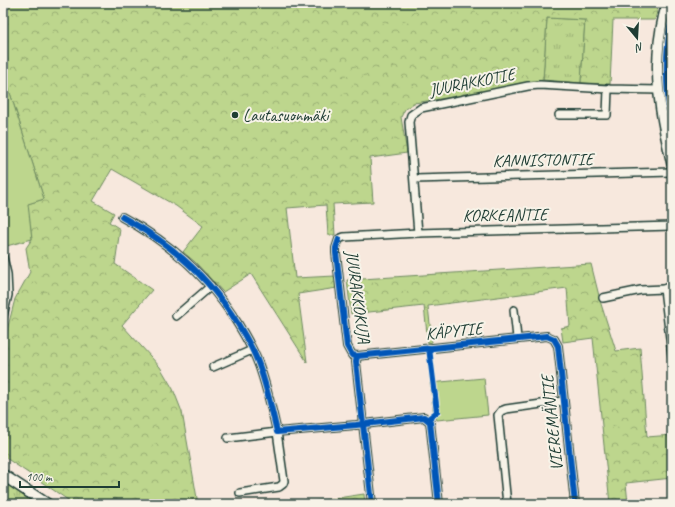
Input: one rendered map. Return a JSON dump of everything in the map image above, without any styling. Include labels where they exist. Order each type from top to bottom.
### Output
[{"type":"main road","points":[[3,475],[46,504]]},
{"type":"street","points":[[668,5],[658,43],[657,67],[659,90],[672,164]]},
{"type":"street","name":"JUURAKKOTIE","points":[[418,233],[415,179],[409,122],[411,115],[421,108],[528,86],[540,85],[659,90]]},
{"type":"street","points":[[559,115],[607,115],[608,89]]},
{"type":"street","name":"KANNISTONTIE","points":[[415,179],[672,172]]},
{"type":"street","points":[[122,217],[180,255],[211,286],[227,306],[252,350],[264,380],[277,432],[284,484],[279,487],[240,493]]},
{"type":"street","name":"KORKEANTIE","points":[[339,239],[344,237],[418,233],[672,226]]},
{"type":"street","name":"JUURAKKOKUJA","points":[[339,239],[336,253],[347,346],[352,355],[357,356]]},
{"type":"street","points":[[3,257],[7,274],[8,296],[3,316]]},
{"type":"street","points":[[604,298],[641,290],[664,289],[672,285]]},
{"type":"street","points":[[176,316],[211,286]]},
{"type":"street","points":[[664,289],[672,355]]},
{"type":"street","points":[[514,310],[517,338]]},
{"type":"street","name":"KÄPYTIE","points":[[357,356],[517,338],[547,336],[554,339]]},
{"type":"street","name":"VIEREMÄNTIE","points":[[554,339],[558,346],[575,504]]},
{"type":"street","points":[[213,368],[252,350]]},
{"type":"street","points":[[357,356],[356,362],[362,424],[372,504]]},
{"type":"street","points":[[507,504],[498,415],[501,411],[506,409],[563,401]]},
{"type":"street","points":[[228,438],[424,417],[430,422],[439,504]]},
{"type":"green space","points":[[3,3],[659,3],[655,20],[613,20],[610,84],[581,83],[585,20],[547,18],[543,80],[414,103],[405,109],[401,117],[407,153],[370,158],[373,202],[333,204],[335,235],[328,235],[326,205],[287,208],[295,278],[335,276],[337,288],[298,294],[307,362],[251,274],[223,292],[195,262],[183,252],[203,226],[176,206],[112,169],[93,201],[114,213],[109,222],[120,229],[115,264],[152,290],[122,325],[160,367],[173,389],[182,412],[198,504],[74,504],[3,456],[3,346],[15,299],[30,272],[26,248],[32,239],[27,204],[44,199],[3,71]]},
{"type":"green space","points":[[547,18],[585,20],[581,83],[543,80]]},
{"type":"green space","points":[[3,71],[44,199],[28,204],[32,239],[3,247]]},
{"type":"green space","points":[[591,264],[601,304],[616,351],[640,348],[647,437],[672,435],[672,478],[626,483],[628,504],[610,504],[593,338],[563,342],[561,328],[570,326],[567,288],[428,306],[432,342],[428,343],[424,306],[351,314],[347,280]]},
{"type":"green space","points":[[484,378],[488,415],[437,420],[433,410],[430,383]]},
{"type":"green space","points":[[3,481],[37,504],[14,504],[3,496]]},
{"type":"green space","points":[[364,494],[365,504],[298,504]]},
{"type":"cycle path","points":[[672,20],[669,33],[667,59],[668,99],[672,125]]},
{"type":"cycle path","points":[[122,217],[140,227],[173,250],[201,276],[227,307],[244,334],[257,360],[267,390],[277,432],[424,417],[430,422],[439,504]]},
{"type":"cycle path","points":[[339,239],[336,253],[347,346],[352,355],[357,356]]},
{"type":"cycle path","points":[[357,356],[547,336],[554,339],[558,346],[575,504]]},
{"type":"cycle path","points":[[428,419],[437,412],[429,348]]},
{"type":"cycle path","points":[[357,356],[356,362],[372,504]]},
{"type":"place","name":"Lautasuonmäki","points":[[235,115]]}]
